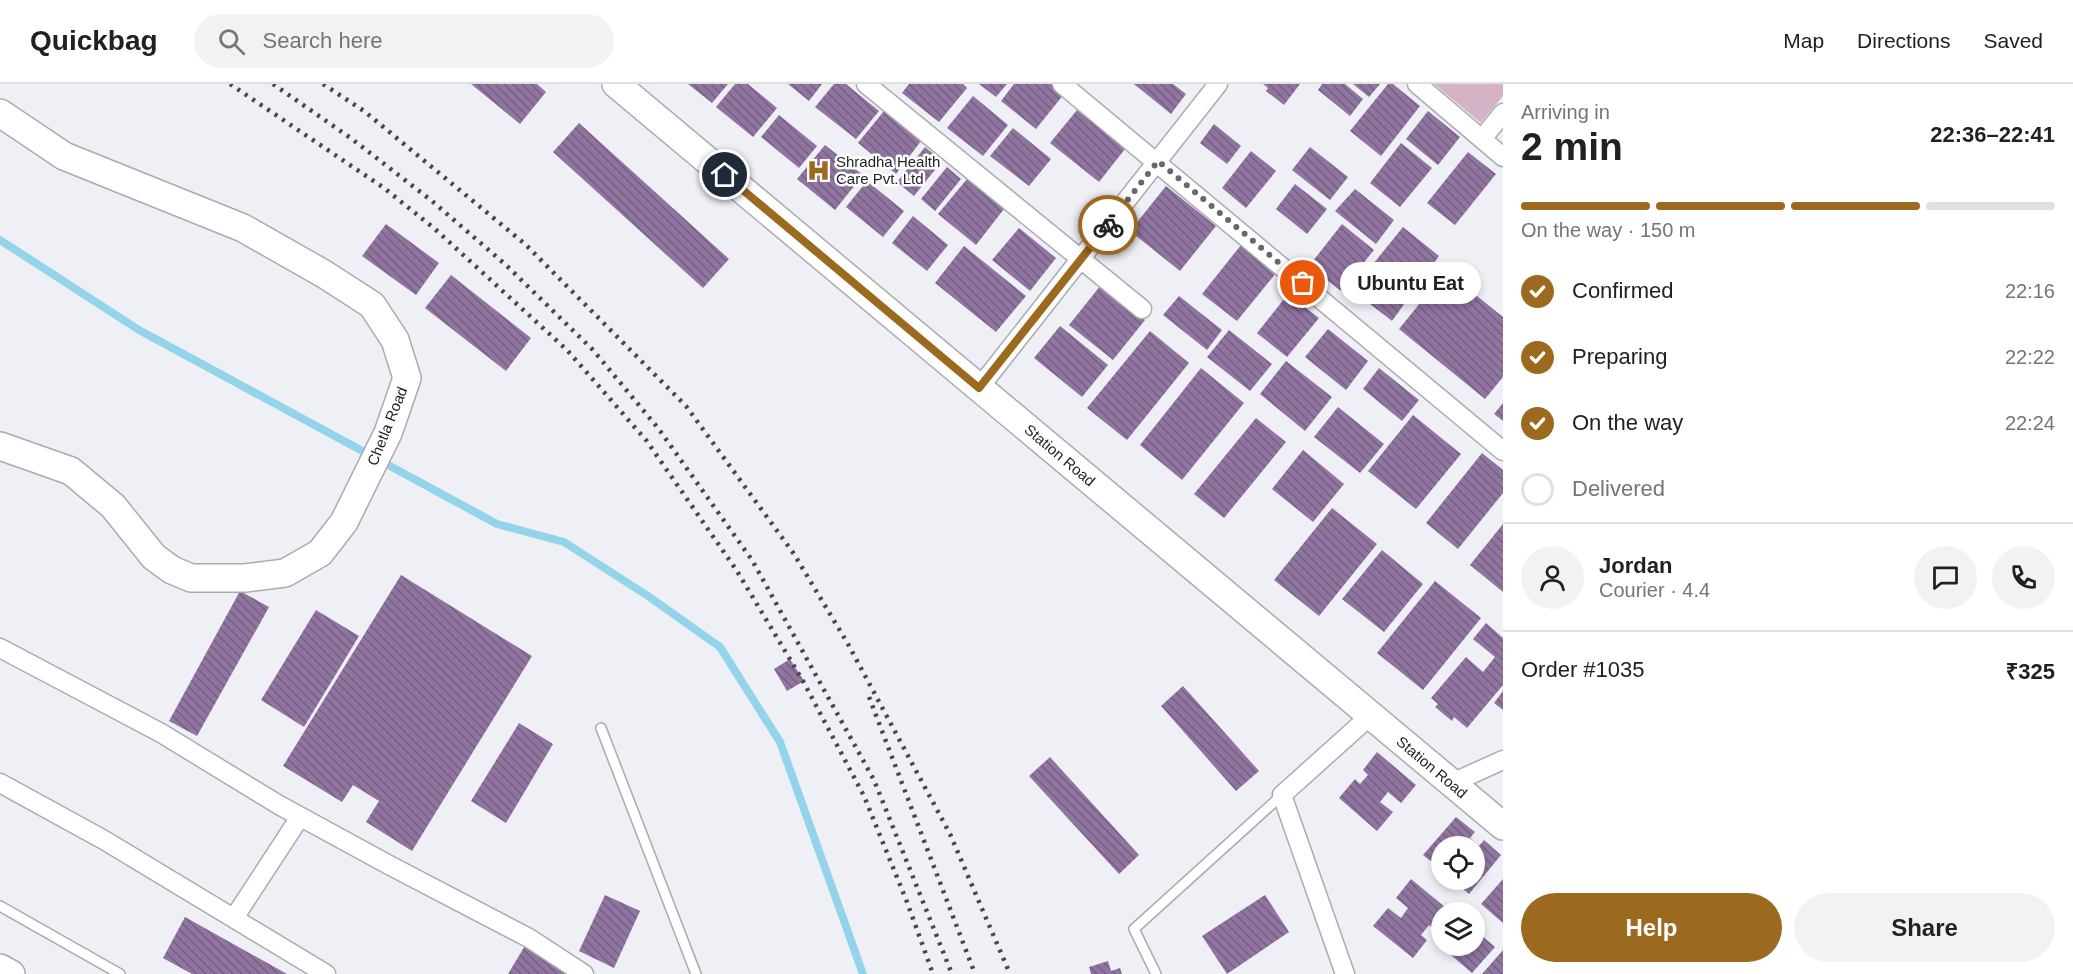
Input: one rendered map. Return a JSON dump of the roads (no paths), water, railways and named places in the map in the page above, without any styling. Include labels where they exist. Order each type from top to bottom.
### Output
[{"type":"street","name":"Station Road","points":[[616,84],[1503,826]]},
{"type":"street","points":[[866,84],[1142,309]]},
{"type":"street","points":[[1062,84],[1158,161],[1503,451]]},
{"type":"street","points":[[979,388],[1218,84]]},
{"type":"street","points":[[1418,84],[1503,157]]},
{"type":"street","name":"Chetla Road","points":[[0,113],[64,156],[243,228],[324,274],[372,305],[395,340],[407,378],[388,433],[344,522],[320,553],[285,573],[245,578],[191,578],[154,557],[113,506],[71,471],[0,446]]},
{"type":"street","points":[[1482,139],[1503,113]]},
{"type":"street","points":[[0,648],[161,734],[300,817],[529,938],[584,974]]},
{"type":"street","points":[[1345,974],[1282,795],[1371,715]]},
{"type":"street","points":[[1452,783],[1503,760]]},
{"type":"street","points":[[0,783],[104,840],[326,974]]},
{"type":"street","points":[[234,918],[300,817]]},
{"type":"street","points":[[0,968],[11,974]]},
{"type":"lane","points":[[600,728],[696,974]]},
{"type":"lane","points":[[1156,974],[1134,928],[1282,795]]},
{"type":"lane","points":[[0,906],[120,974]]},
{"type":"waterway","points":[[0,240],[139,330],[497,524],[564,542],[648,596],[720,647],[780,742],[863,974]]},
{"type":"railway","points":[[230,84],[384,188],[435,229],[567,350],[646,440],[737,571],[803,681],[864,796],[933,974]]},
{"type":"railway","points":[[273,84],[352,139],[432,201],[506,265],[593,350],[658,428],[752,560],[874,780],[952,974]]},
{"type":"railway","points":[[323,84],[364,111],[525,244],[686,406],[794,554],[848,644],[950,834],[1010,974]]},
{"type":"railway","points":[[869,697],[975,974]]},
{"type":"place","name":"Shradha Health Care Pvt. Ltd","points":[[818,170]]},
{"type":"place","name":"Ubuntu Eat","points":[[1303,283]]}]
